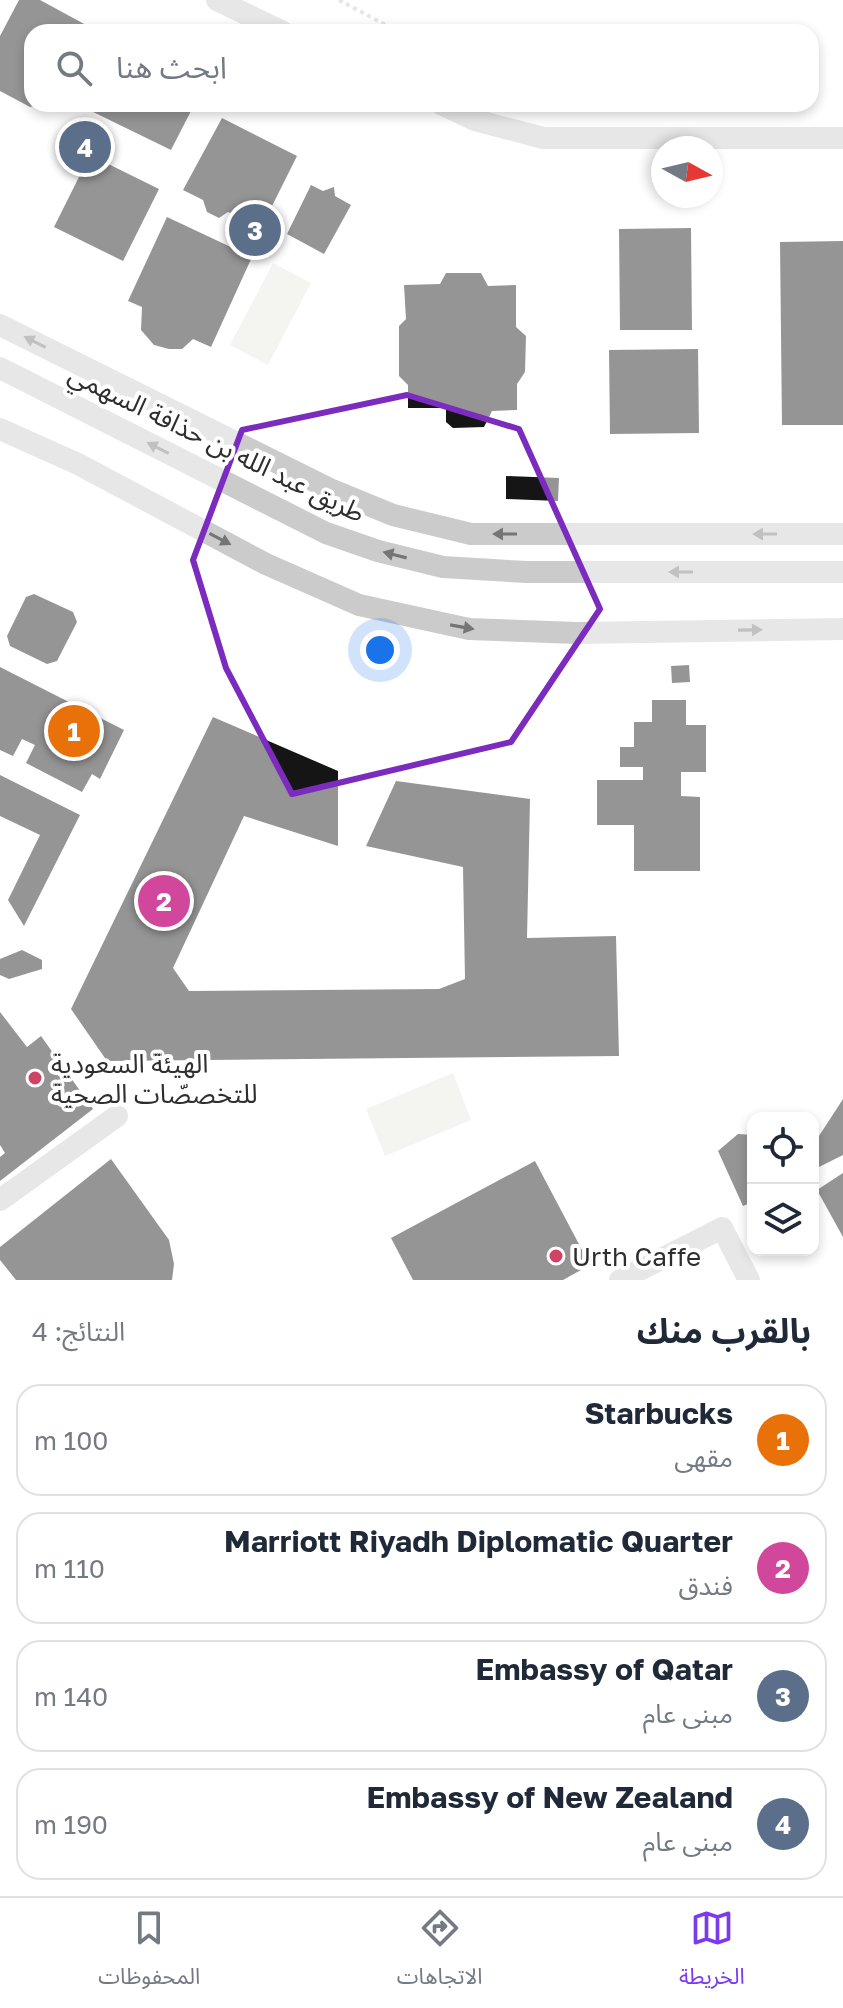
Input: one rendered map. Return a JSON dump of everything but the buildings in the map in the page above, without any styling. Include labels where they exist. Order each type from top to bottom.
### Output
[{"type":"street","points":[[217,0],[266,24]]},
{"type":"street","points":[[458,112],[475,120],[543,138],[843,138]]},
{"type":"street","points":[[0,325],[332,490],[393,515],[471,534],[843,534]]},
{"type":"street","name":"طريق عبد الله بن حذافة السهمي","points":[[0,368],[326,533],[378,551],[443,567],[526,572],[843,572]]},
{"type":"street","points":[[0,429],[78,464],[266,564],[359,605],[469,629],[577,633],[843,629]]},
{"type":"street","points":[[0,1200],[117,1116]]},
{"type":"street","points":[[620,1280],[722,1228],[749,1280]]},
{"type":"path","points":[[339,0],[384,24]]},
{"type":"highlighted area","points":[[407,395],[519,429],[600,609],[511,742],[292,794],[226,668],[193,560],[242,430]]},
{"type":"shaded area","points":[[273,263],[311,283],[268,365],[230,345]]},
{"type":"shaded area","points":[[453,1073],[471,1120],[385,1156],[366,1109]]},
{"type":"place","name":"Embassy of New Zealand","points":[[85,147]]},
{"type":"place","name":"Embassy of Qatar","points":[[255,230]]},
{"type":"place","name":"Starbucks","points":[[74,731]]},
{"type":"place","name":"Marriott Riyadh Diplomatic Quarter","points":[[164,901]]},
{"type":"place","name":"الهيئة السعودية للتخصصّات الصحية","points":[[35,1078]]},
{"type":"place","name":"Urth Caffe","points":[[556,1256]]}]
